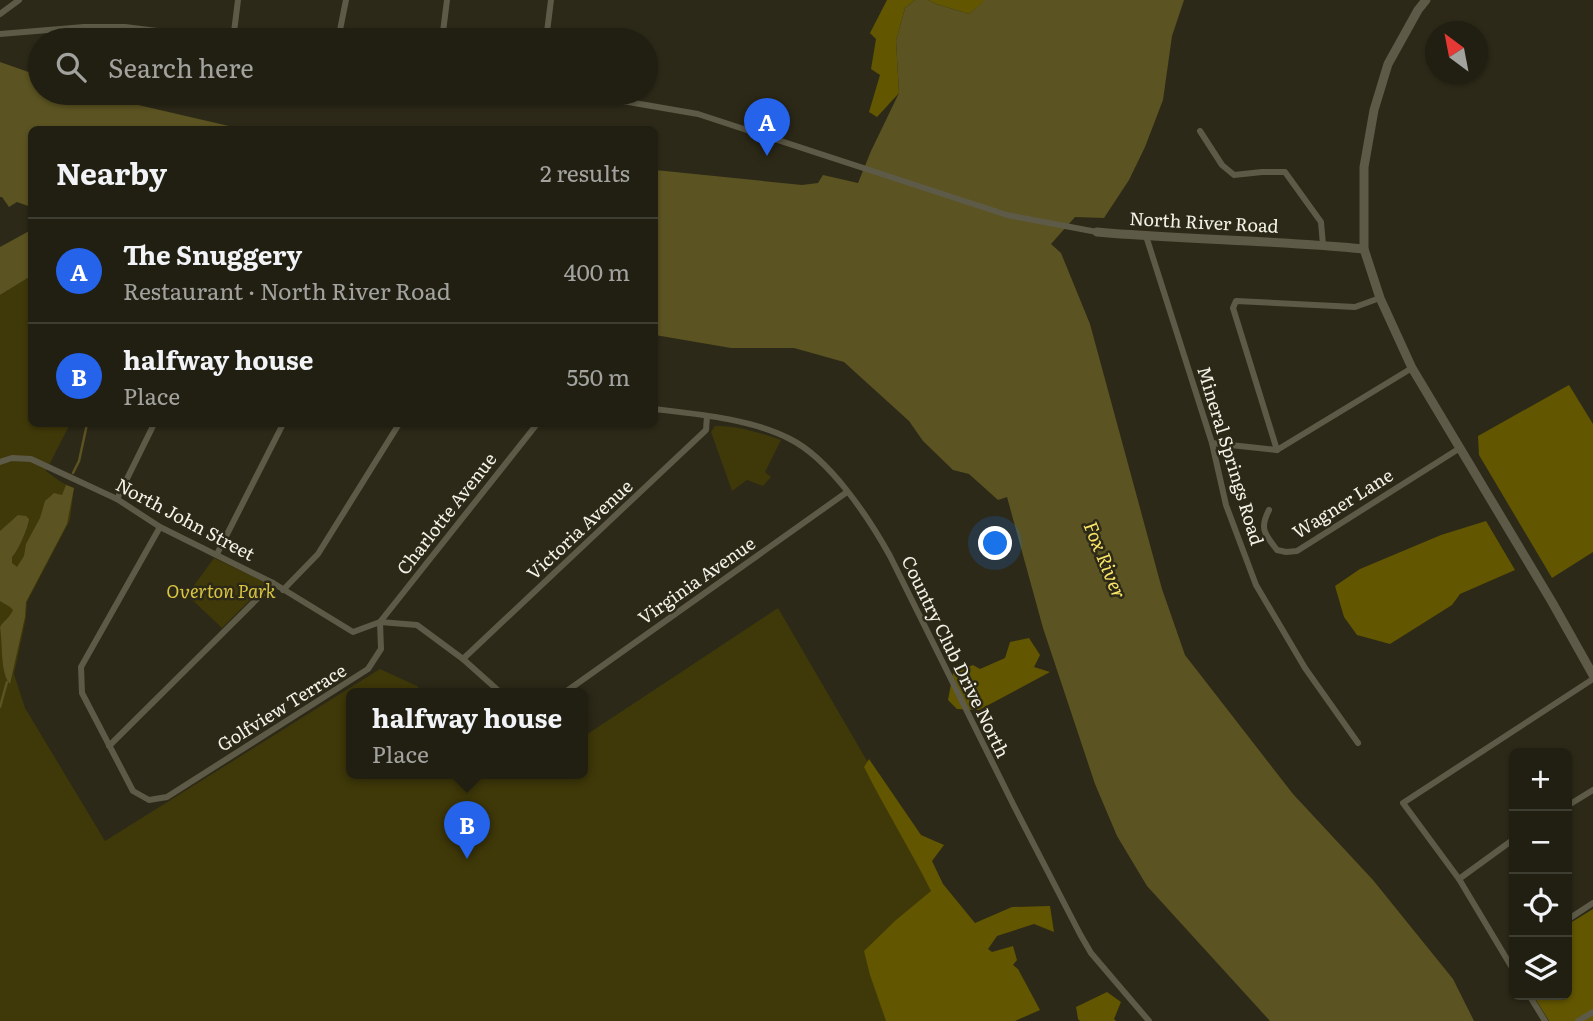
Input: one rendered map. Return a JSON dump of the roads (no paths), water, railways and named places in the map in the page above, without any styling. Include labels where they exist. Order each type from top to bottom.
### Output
[{"type":"street","points":[[0,14],[19,0]]},
{"type":"street","points":[[234,28],[238,0]]},
{"type":"street","points":[[340,28],[346,0]]},
{"type":"street","points":[[444,28],[447,0]]},
{"type":"street","points":[[548,28],[551,0]]},
{"type":"street","points":[[1426,0],[1388,64],[1374,110],[1364,167],[1364,249],[1380,298],[1412,368],[1552,602],[1593,677],[1403,803],[1458,879],[1509,962]]},
{"type":"street","points":[[72,28],[133,28]]},
{"type":"street","points":[[0,34],[28,32]]},
{"type":"street","name":"North River Road","points":[[646,105],[698,114],[1007,215],[1097,232],[1364,249]]},
{"type":"street","points":[[1200,131],[1222,165],[1234,175],[1285,172],[1321,222],[1323,245]]},
{"type":"street","name":"Mineral Springs Road","points":[[1146,236],[1212,443],[1226,505],[1256,585],[1305,668],[1358,743]]},
{"type":"street","points":[[1277,450],[1233,308],[1236,301],[1355,307],[1380,298]]},
{"type":"street","points":[[1212,443],[1277,450],[1412,368]]},
{"type":"street","name":"Country Club Drive North","points":[[658,409],[707,415],[761,428],[791,439],[819,461],[847,492],[890,556],[1080,934],[1091,953],[1149,1021]]},
{"type":"street","name":"Victoria Avenue","points":[[463,659],[706,430],[707,415]]},
{"type":"street","points":[[117,499],[153,427]]},
{"type":"street","points":[[217,554],[281,427]]},
{"type":"street","points":[[283,590],[318,554],[397,427]]},
{"type":"street","name":"Charlotte Avenue","points":[[380,622],[535,427]]},
{"type":"street","name":"Wagner Lane","points":[[1269,510],[1263,528],[1267,537],[1277,550],[1297,551],[1460,448]]},
{"type":"street","name":"North John Street","points":[[0,461],[12,458],[31,459],[117,499],[160,527],[273,583],[353,632],[380,622],[417,625],[463,659],[495,688]]},
{"type":"street","name":"Virginia Avenue","points":[[571,688],[847,492]]},
{"type":"street","points":[[160,527],[81,667],[82,693],[109,746],[273,583]]},
{"type":"street","name":"Golfview Terrace","points":[[109,746],[133,791],[149,800],[167,797],[368,669],[381,649],[380,622]]},
{"type":"street","points":[[1572,803],[1593,790]]},
{"type":"street","points":[[1458,879],[1509,843]]},
{"type":"street","points":[[1572,917],[1593,904]]},
{"type":"street","points":[[1532,1000],[1545,1021]]},
{"type":"street","points":[[1578,1021],[1593,1012]]},
{"type":"water","name":"Fox River","points":[[915,0],[928,0],[969,14],[983,0],[1184,0],[1172,36],[1163,100],[1129,180],[1104,218],[1075,217],[1051,244],[1061,253],[1090,324],[1162,589],[1185,655],[1293,794],[1373,880],[1453,979],[1474,1021],[1270,1021],[1147,886],[1117,836],[1095,784],[1043,628],[1007,497],[998,500],[969,474],[953,470],[923,441],[909,421],[844,362],[794,348],[731,348],[658,336],[658,170],[802,185],[818,183],[823,175],[858,183],[899,93],[896,41],[905,8]]},
{"type":"water","points":[[0,62],[28,72],[28,105],[138,105],[229,126],[28,126],[28,206],[17,202],[9,207],[0,197]]},
{"type":"water","points":[[28,232],[28,278],[0,295],[0,247]]},
{"type":"water","points":[[66,485],[74,488],[67,524],[26,602],[10,684],[3,666],[0,627],[13,610],[0,601],[0,531],[18,515],[29,519],[12,557],[12,563],[17,567],[24,556],[26,544],[40,518],[45,501],[54,493],[62,495]]},
{"type":"waterway","points":[[73,473],[79,461],[86,427]]},
{"type":"waterway","points":[[0,707],[7,682]]},
{"type":"place","name":"The Snuggery","points":[[767,156]]},
{"type":"place","name":"halfway house","points":[[467,859]]},
{"type":"park label","name":"Overton Park","points":[[221,592]]}]
